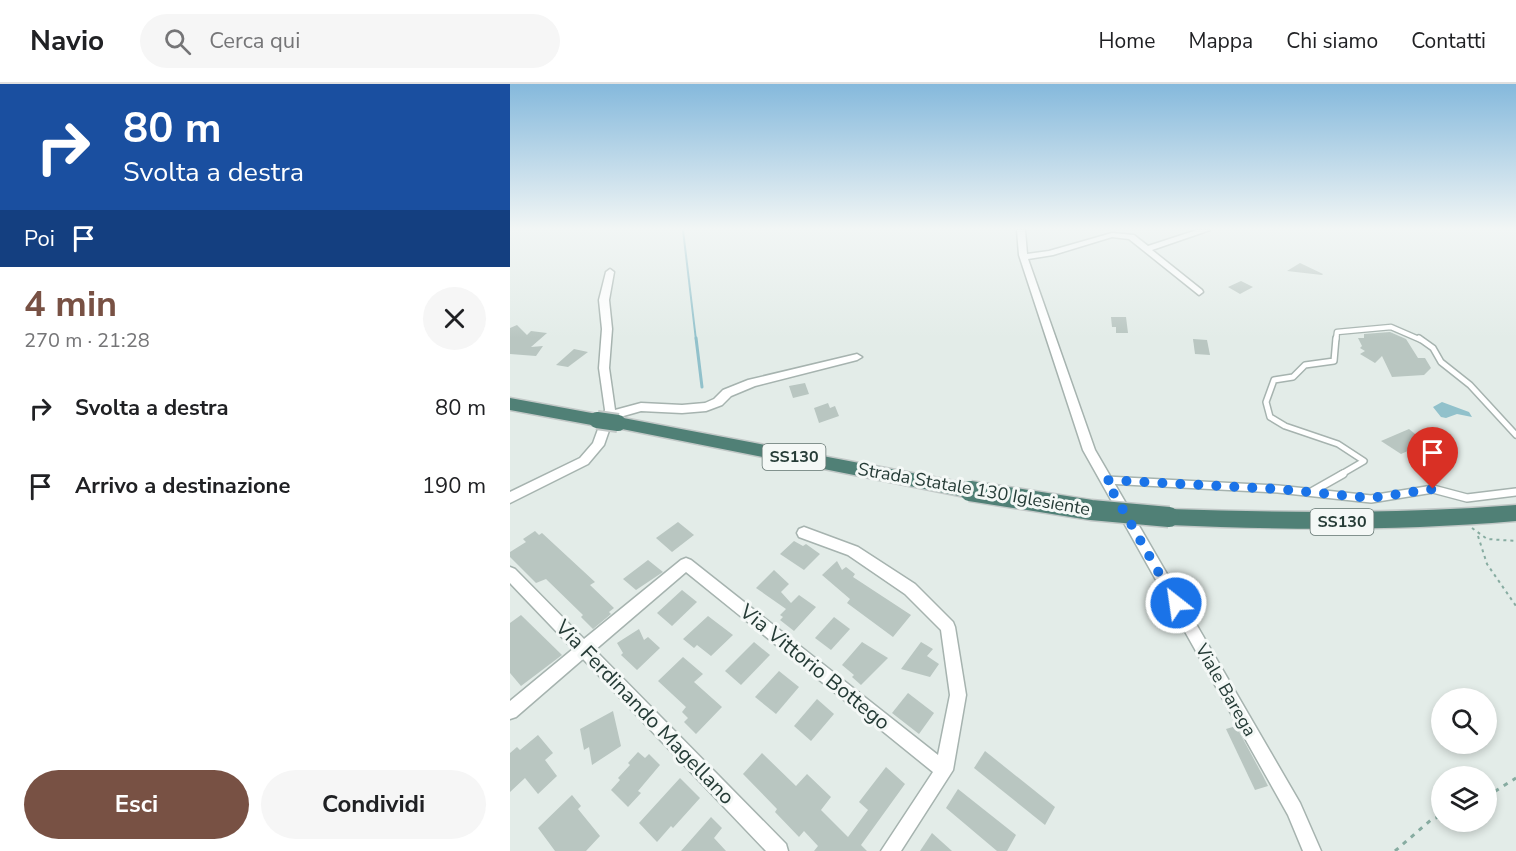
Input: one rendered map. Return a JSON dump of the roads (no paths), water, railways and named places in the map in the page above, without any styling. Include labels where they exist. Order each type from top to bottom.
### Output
[{"type":"highway","name":"Strada Statale 130 Iglesiente","points":[[510,404],[608,420],[970,491],[1060,506],[1169,517],[1356,523],[1516,513]]},
{"type":"street","name":"Viale Barega","points":[[1027,266],[1089,450],[1294,809],[1312,851]]},
{"type":"street","points":[[1168,266],[1199,292]]},
{"type":"street","points":[[510,498],[584,460],[598,445],[610,410],[604,368],[607,329],[604,300],[610,272]]},
{"type":"street","points":[[608,420],[641,407],[682,409],[706,407],[718,402],[727,393],[752,383],[857,357]]},
{"type":"street","points":[[804,533],[863,557],[910,589],[948,627],[958,695],[944,770],[890,851]]},
{"type":"street","name":"Via Vittorio Bottego","points":[[584,649],[686,564],[944,770]]},
{"type":"street","name":"Via Ferdinando Magellano","points":[[510,573],[779,851]]},
{"type":"street","points":[[510,711],[584,649]]},
{"type":"lane","points":[[1313,492],[1364,461],[1338,444],[1285,426],[1270,417],[1266,402],[1274,380],[1293,377],[1305,365],[1334,361],[1337,332],[1391,327],[1418,338],[1433,348],[1441,362],[1470,385],[1516,435]]},
{"type":"lane","points":[[1106,480],[1313,492],[1371,498],[1433,489],[1467,498],[1516,492]]},
{"type":"water","points":[[1442,402],[1469,412],[1472,417],[1457,414],[1446,418],[1441,417],[1433,407]]},
{"type":"waterway","points":[[687,266],[696,340]]},
{"type":"waterway","points":[[696,338],[702,387]]}]
